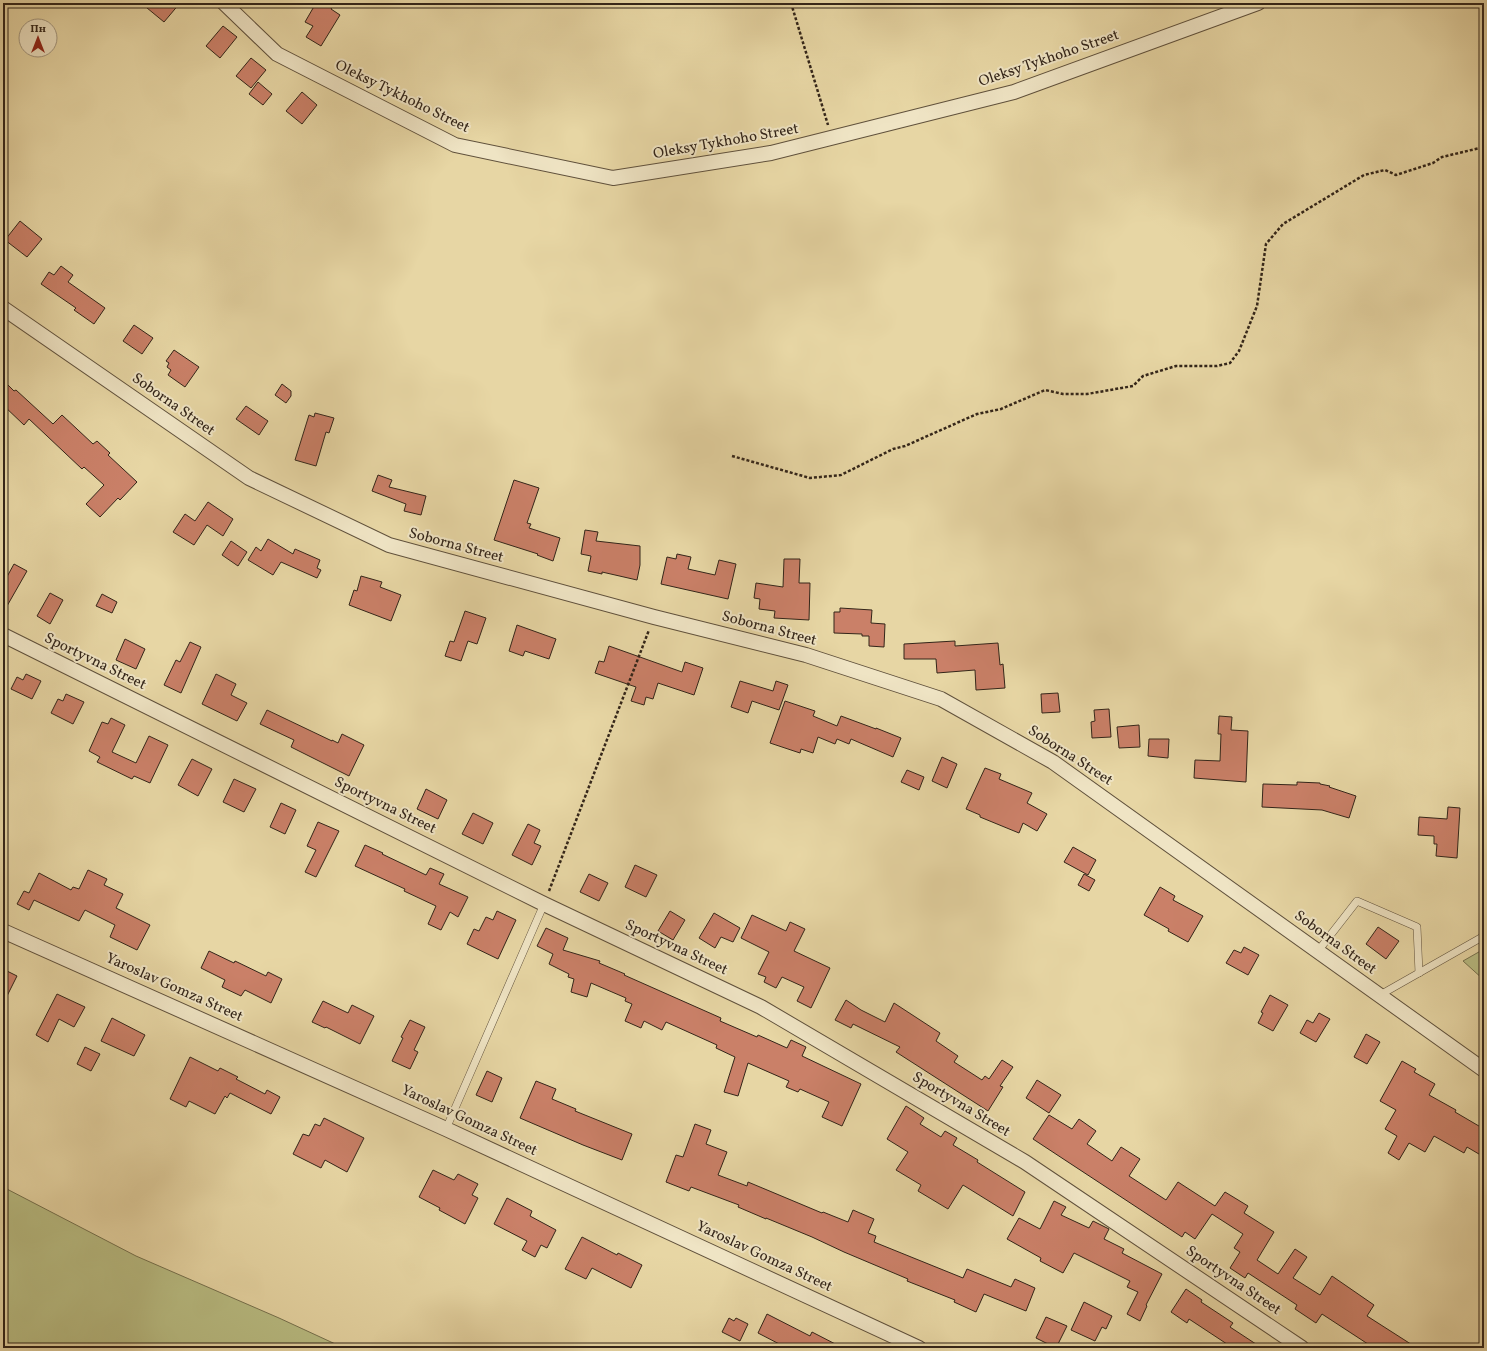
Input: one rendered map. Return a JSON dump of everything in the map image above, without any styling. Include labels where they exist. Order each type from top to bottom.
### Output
[{"type":"street","name":"Oleksy Tykhoho Street","points":[[224,3],[277,54],[455,145],[613,178],[771,153],[832,139],[1014,92],[1258,3]]},
{"type":"street","name":"Soborna Street","points":[[3,308],[249,478],[389,545],[654,617],[806,655],[941,699],[1053,762],[1484,1070]]},
{"type":"street","name":"Sportyvna Street","points":[[3,635],[544,904],[761,1006],[1025,1162],[1302,1348]]},
{"type":"street","name":"Yaroslav Gomza Street","points":[[3,931],[446,1129],[919,1348]]},
{"type":"lane","points":[[1318,951],[1357,901],[1417,927],[1420,973]]},
{"type":"lane","points":[[446,1129],[544,904]]},
{"type":"lane","points":[[1380,995],[1484,936]]},
{"type":"path","points":[[791,3],[832,139]]},
{"type":"path","points":[[732,456],[810,478],[840,475],[893,448],[905,446],[977,414],[1001,409],[1045,390],[1063,394],[1087,394],[1134,386],[1143,376],[1176,366],[1216,366],[1230,363],[1239,351],[1257,306],[1266,244],[1283,224],[1364,175],[1385,170],[1396,175],[1433,163],[1442,157],[1484,147]]},
{"type":"path","points":[[544,904],[654,617]]},
{"type":"green space","points":[[1484,949],[1484,980],[1463,961]]},
{"type":"green space","points":[[3,1187],[136,1256],[344,1348],[3,1348]]},
{"type":"building","points":[[141,3],[180,3],[164,22]]},
{"type":"building","points":[[316,3],[335,3],[331,9],[340,15],[321,46],[306,37],[313,26],[305,22]]},
{"type":"building","points":[[223,26],[237,37],[220,58],[206,46]]},
{"type":"building","points":[[251,58],[266,70],[251,88],[236,76]]},
{"type":"building","points":[[258,82],[272,94],[263,105],[249,94]]},
{"type":"building","points":[[302,92],[317,105],[302,124],[286,111]]},
{"type":"building","points":[[20,221],[42,239],[27,257],[5,240]]},
{"type":"building","points":[[61,266],[73,275],[68,282],[105,308],[94,324],[74,310],[76,308],[41,284],[49,272],[54,275]]},
{"type":"building","points":[[134,325],[153,338],[142,354],[123,341]]},
{"type":"building","points":[[174,350],[199,367],[185,387],[168,375],[171,370],[167,367],[169,363],[166,361]]},
{"type":"building","points":[[3,380],[53,424],[62,415],[93,444],[97,441],[110,453],[108,455],[137,482],[120,500],[118,498],[100,517],[86,504],[104,485],[84,467],[82,469],[29,419],[24,425],[3,405]]},
{"type":"building","points":[[282,384],[291,391],[291,396],[286,403],[275,395]]},
{"type":"building","points":[[246,406],[268,421],[259,435],[236,419]]},
{"type":"building","points":[[315,413],[334,418],[329,433],[326,432],[316,466],[295,460],[309,415],[314,417]]},
{"type":"building","points":[[378,475],[392,480],[389,487],[426,496],[421,515],[404,511],[406,504],[372,491]]},
{"type":"building","points":[[514,480],[539,488],[527,523],[531,524],[529,528],[560,538],[553,561],[537,555],[538,554],[494,540]]},
{"type":"building","points":[[208,502],[233,519],[223,536],[207,525],[194,545],[173,532],[185,514],[195,521]]},
{"type":"building","points":[[585,530],[598,532],[596,541],[640,546],[640,565],[637,580],[602,572],[602,574],[588,571],[591,556],[581,554]]},
{"type":"building","points":[[268,539],[293,554],[295,549],[320,560],[317,568],[321,570],[317,578],[281,562],[273,575],[248,560],[256,547],[261,551]]},
{"type":"building","points":[[231,541],[247,552],[238,566],[222,555]]},
{"type":"building","points":[[677,554],[691,557],[688,569],[715,575],[719,560],[736,564],[728,599],[661,584],[667,557],[676,559]]},
{"type":"building","points":[[784,559],[800,559],[799,583],[810,583],[809,620],[774,618],[775,611],[759,609],[760,599],[754,598],[756,583],[783,587]]},
{"type":"building","points":[[14,564],[27,571],[3,613],[3,584]]},
{"type":"building","points":[[361,576],[382,582],[380,587],[401,595],[391,621],[349,605],[354,590],[357,591]]},
{"type":"building","points":[[50,593],[63,600],[50,624],[37,616]]},
{"type":"building","points":[[102,594],[117,602],[112,613],[96,606]]},
{"type":"building","points":[[840,608],[872,610],[871,623],[885,624],[884,647],[869,646],[869,636],[862,636],[862,634],[834,633],[834,612],[840,612]]},
{"type":"building","points":[[465,611],[486,618],[477,644],[468,641],[461,661],[445,656],[450,641],[454,642]]},
{"type":"building","points":[[517,625],[556,639],[549,659],[525,651],[523,656],[509,651]]},
{"type":"building","points":[[125,639],[145,649],[136,669],[116,660]]},
{"type":"building","points":[[955,641],[955,646],[998,643],[1000,665],[1003,664],[1005,688],[976,690],[975,670],[937,673],[936,659],[904,659],[904,644]]},
{"type":"building","points":[[190,642],[201,647],[181,693],[164,685],[176,660],[180,662]]},
{"type":"building","points":[[609,646],[682,672],[685,662],[703,668],[694,695],[658,683],[653,699],[646,697],[644,705],[631,701],[636,687],[595,673],[599,661],[604,662]]},
{"type":"building","points":[[26,674],[41,681],[32,699],[11,689],[17,677],[23,680]]},
{"type":"building","points":[[216,674],[236,684],[231,695],[247,703],[237,721],[202,704]]},
{"type":"building","points":[[740,681],[773,691],[776,681],[788,685],[779,710],[752,701],[748,713],[731,707]]},
{"type":"building","points":[[1058,693],[1060,712],[1042,713],[1041,694]]},
{"type":"building","points":[[66,694],[84,702],[73,724],[51,713],[58,699],[63,701]]},
{"type":"building","points":[[785,701],[815,711],[813,716],[837,726],[841,716],[901,738],[893,757],[851,739],[849,744],[837,739],[835,744],[818,737],[813,753],[801,749],[800,753],[770,743]]},
{"type":"building","points":[[1109,709],[1111,737],[1092,738],[1091,722],[1095,721],[1094,710]]},
{"type":"building","points":[[267,710],[332,741],[338,743],[342,734],[364,745],[349,776],[291,747],[294,740],[260,724]]},
{"type":"building","points":[[1219,716],[1232,717],[1231,730],[1248,731],[1246,782],[1194,778],[1195,760],[1220,761],[1221,734],[1218,734]]},
{"type":"building","points":[[111,718],[125,725],[112,752],[136,763],[149,736],[168,745],[150,783],[134,776],[132,779],[97,762],[100,757],[89,751],[102,722],[108,724]]},
{"type":"building","points":[[1139,725],[1140,747],[1119,748],[1117,727]]},
{"type":"building","points":[[1149,739],[1169,739],[1168,758],[1148,756]]},
{"type":"building","points":[[942,757],[957,764],[947,788],[932,781]]},
{"type":"building","points":[[192,759],[212,769],[198,796],[178,785]]},
{"type":"building","points":[[985,768],[1001,774],[999,779],[1032,793],[1027,803],[1047,814],[1037,831],[1023,823],[1019,833],[980,817],[980,815],[966,809]]},
{"type":"building","points":[[907,770],[924,777],[919,790],[901,782]]},
{"type":"building","points":[[234,779],[256,789],[244,812],[223,802]]},
{"type":"building","points":[[1297,782],[1320,783],[1356,796],[1349,818],[1322,810],[1262,807],[1263,784],[1297,785]]},
{"type":"building","points":[[426,789],[447,800],[438,819],[417,809]]},
{"type":"building","points":[[281,803],[296,810],[285,834],[270,827]]},
{"type":"building","points":[[1448,807],[1460,808],[1457,858],[1436,856],[1437,844],[1434,844],[1434,836],[1418,835],[1419,817],[1447,819]]},
{"type":"building","points":[[473,813],[493,823],[483,844],[462,834]]},
{"type":"building","points":[[318,822],[339,831],[316,877],[305,872],[316,850],[307,846]]},
{"type":"building","points":[[528,824],[540,830],[534,843],[541,846],[532,865],[512,855]]},
{"type":"building","points":[[365,845],[426,875],[430,868],[444,874],[439,884],[468,897],[458,917],[450,912],[441,930],[428,924],[436,906],[404,891],[405,889],[355,866]]},
{"type":"building","points":[[1073,847],[1096,860],[1088,875],[1064,862]]},
{"type":"building","points":[[635,865],[657,875],[646,897],[625,887]]},
{"type":"building","points":[[88,870],[107,879],[104,885],[123,894],[116,908],[150,925],[137,950],[110,937],[115,925],[85,910],[79,921],[34,900],[29,910],[17,904],[24,891],[29,893],[39,873],[71,890],[73,887],[79,889]]},
{"type":"building","points":[[589,874],[608,883],[599,901],[580,892]]},
{"type":"building","points":[[1084,874],[1095,880],[1089,891],[1078,885]]},
{"type":"building","points":[[1160,887],[1175,896],[1173,900],[1203,916],[1188,942],[1144,915]]},
{"type":"building","points":[[497,911],[516,920],[498,959],[467,944],[474,929],[479,931],[486,917],[493,920]]},
{"type":"building","points":[[670,911],[685,920],[673,940],[658,931]]},
{"type":"building","points":[[714,913],[740,928],[733,942],[721,937],[715,948],[699,938]]},
{"type":"building","points":[[752,915],[786,931],[790,922],[805,929],[794,951],[830,968],[811,1008],[797,1001],[804,987],[782,977],[776,988],[764,982],[766,977],[758,974],[769,952],[741,938]]},
{"type":"building","points":[[1378,927],[1399,941],[1386,959],[1366,944]]},
{"type":"building","points":[[546,928],[568,938],[563,950],[600,961],[599,963],[721,1018],[720,1021],[757,1037],[758,1035],[787,1048],[791,1040],[806,1047],[802,1056],[861,1084],[842,1126],[822,1117],[829,1102],[800,1089],[798,1092],[786,1087],[789,1081],[748,1063],[738,1096],[724,1092],[735,1057],[716,1048],[717,1045],[666,1022],[662,1030],[644,1021],[641,1028],[625,1021],[632,1004],[625,1001],[626,998],[591,983],[587,997],[571,992],[574,979],[568,977],[569,974],[549,964],[553,954],[537,946]]},
{"type":"building","points":[[1244,947],[1259,955],[1248,975],[1226,963],[1234,950],[1241,953]]},
{"type":"building","points":[[209,951],[234,963],[235,961],[266,976],[268,972],[282,979],[271,1003],[245,990],[241,996],[222,987],[225,980],[201,968]]},
{"type":"building","points":[[3,969],[17,976],[3,1004]]},
{"type":"building","points":[[57,994],[85,1007],[74,1027],[59,1019],[48,1042],[36,1035]]},
{"type":"building","points":[[1270,995],[1288,1005],[1273,1031],[1258,1023],[1263,1013],[1261,1012]]},
{"type":"building","points":[[846,1000],[861,1010],[885,1022],[894,1003],[940,1033],[936,1041],[958,1056],[954,1062],[982,1080],[985,1076],[989,1079],[1002,1060],[1013,1067],[1000,1086],[1003,1087],[988,1111],[896,1052],[900,1047],[853,1024],[851,1028],[835,1020]]},
{"type":"building","points":[[323,1001],[348,1013],[352,1005],[374,1016],[360,1044],[326,1027],[325,1028],[312,1022]]},
{"type":"building","points":[[1319,1013],[1330,1019],[1316,1042],[1300,1033],[1307,1020],[1313,1023]]},
{"type":"building","points":[[112,1018],[145,1035],[134,1056],[101,1041]]},
{"type":"building","points":[[410,1020],[425,1027],[414,1050],[418,1052],[410,1069],[392,1061],[403,1038],[401,1037]]},
{"type":"building","points":[[1366,1034],[1380,1042],[1367,1064],[1354,1057]]},
{"type":"building","points":[[85,1047],[100,1054],[91,1071],[77,1064]]},
{"type":"building","points":[[190,1057],[218,1071],[220,1068],[238,1077],[236,1079],[265,1094],[267,1090],[280,1097],[271,1114],[230,1093],[227,1098],[225,1096],[215,1114],[189,1101],[186,1107],[170,1099]]},
{"type":"building","points":[[1402,1061],[1416,1069],[1414,1072],[1435,1084],[1429,1095],[1456,1110],[1455,1112],[1484,1129],[1484,1157],[1467,1147],[1464,1153],[1434,1136],[1425,1152],[1409,1143],[1399,1160],[1388,1153],[1397,1136],[1385,1129],[1396,1110],[1380,1101]]},
{"type":"building","points":[[487,1071],[502,1078],[492,1102],[476,1095]]},
{"type":"building","points":[[1037,1080],[1061,1095],[1049,1113],[1026,1098]]},
{"type":"building","points":[[536,1081],[556,1089],[552,1099],[576,1109],[575,1111],[632,1134],[622,1160],[520,1118]]},
{"type":"building","points":[[906,1106],[924,1118],[920,1124],[941,1137],[945,1131],[957,1138],[953,1145],[1025,1192],[1013,1216],[963,1185],[948,1209],[918,1191],[921,1185],[896,1170],[908,1152],[887,1139]]},
{"type":"building","points":[[1049,1115],[1072,1129],[1079,1119],[1096,1131],[1087,1144],[1112,1161],[1121,1147],[1140,1159],[1129,1176],[1166,1200],[1178,1182],[1215,1206],[1225,1192],[1248,1206],[1244,1213],[1274,1232],[1257,1260],[1278,1274],[1295,1249],[1307,1257],[1293,1278],[1320,1295],[1332,1276],[1374,1305],[1367,1316],[1417,1348],[1374,1348],[1322,1314],[1316,1323],[1295,1309],[1297,1305],[1248,1273],[1245,1278],[1230,1268],[1240,1252],[1234,1248],[1243,1234],[1212,1214],[1195,1239],[1185,1232],[1182,1237],[1033,1139]]},
{"type":"building","points":[[324,1118],[364,1138],[347,1172],[325,1160],[321,1168],[293,1154],[303,1134],[309,1136],[315,1124],[320,1126]]},
{"type":"building","points":[[695,1124],[711,1130],[706,1144],[727,1152],[718,1175],[747,1186],[748,1182],[822,1213],[823,1212],[848,1222],[853,1210],[874,1219],[868,1233],[876,1236],[874,1242],[963,1278],[967,1269],[1011,1287],[1015,1279],[1035,1288],[1026,1311],[984,1294],[976,1312],[954,1302],[955,1300],[907,1281],[908,1279],[812,1237],[738,1207],[739,1205],[691,1187],[689,1191],[666,1182],[676,1155],[683,1157]]},
{"type":"building","points":[[433,1170],[454,1180],[458,1174],[478,1184],[472,1195],[478,1198],[465,1224],[419,1197]]},
{"type":"building","points":[[507,1198],[532,1211],[530,1216],[556,1230],[547,1248],[541,1245],[535,1257],[522,1250],[527,1241],[494,1224]]},
{"type":"building","points":[[1054,1201],[1066,1207],[1061,1215],[1089,1228],[1093,1221],[1109,1229],[1104,1239],[1124,1249],[1122,1253],[1162,1274],[1146,1305],[1147,1306],[1140,1321],[1127,1314],[1138,1292],[1127,1287],[1130,1281],[1074,1253],[1063,1273],[1040,1261],[1041,1258],[1007,1239],[1019,1218],[1040,1229]]},
{"type":"building","points":[[582,1237],[617,1255],[618,1253],[642,1265],[631,1288],[592,1268],[586,1279],[565,1269]]},
{"type":"building","points":[[1186,1289],[1202,1300],[1201,1302],[1233,1323],[1230,1327],[1262,1348],[1233,1348],[1189,1319],[1187,1323],[1171,1312]]},
{"type":"building","points":[[1084,1302],[1112,1316],[1106,1329],[1102,1327],[1095,1341],[1071,1330]]},
{"type":"building","points":[[767,1314],[810,1336],[812,1332],[843,1348],[787,1348],[758,1333]]},
{"type":"building","points":[[1046,1317],[1067,1326],[1056,1348],[1036,1338]]},
{"type":"building","points":[[729,1318],[734,1321],[736,1318],[748,1324],[740,1341],[722,1332]]}]
